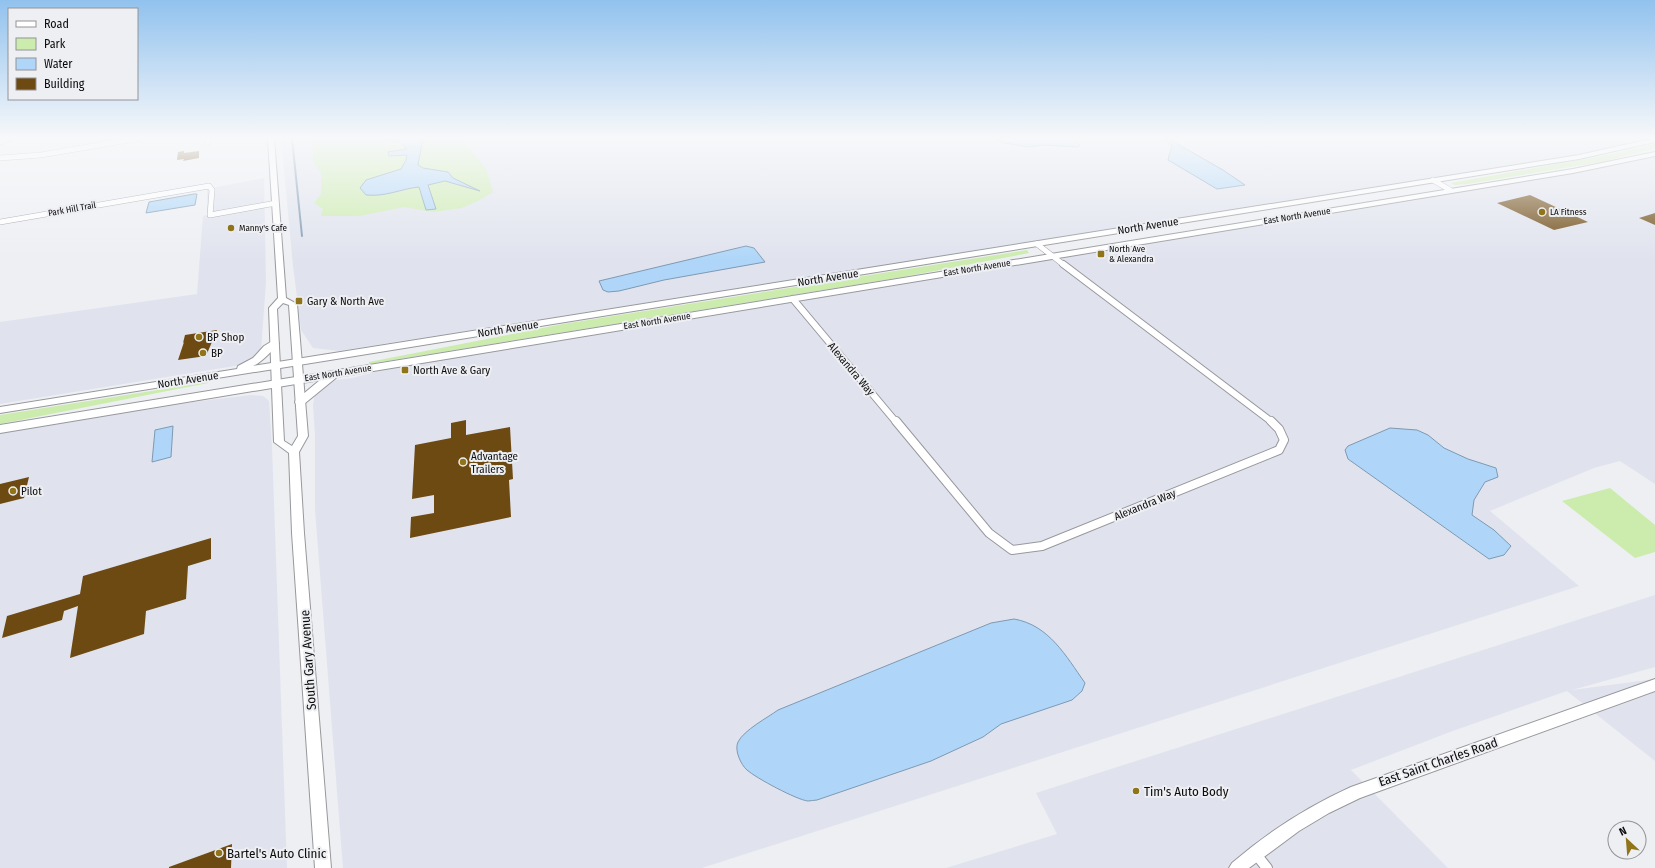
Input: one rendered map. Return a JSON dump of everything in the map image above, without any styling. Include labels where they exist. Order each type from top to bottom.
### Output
[{"type":"main road","name":"North Avenue","points":[[0,410],[1442,179]]},
{"type":"main road","name":"East North Avenue","points":[[298,380],[1524,179]]},
{"type":"main road","points":[[230,373],[257,360],[267,348],[274,343]]},
{"type":"main road","points":[[300,402],[320,384],[341,373]]},
{"type":"main road","name":"North Avenue","points":[[0,429],[298,380]]},
{"type":"street","points":[[274,179],[282,299],[273,308],[279,442],[294,452]]},
{"type":"street","points":[[1433,180],[1450,190]]},
{"type":"street","name":"Park Hill Trail","points":[[0,222],[209,186],[212,190],[210,216],[276,203]]},
{"type":"street","name":"Alexandra Way","points":[[793,299],[989,533],[1012,550],[1042,546],[1280,450],[1284,440],[1280,429],[1274,423],[1036,244]]},
{"type":"street","name":"South Gary Avenue","points":[[282,299],[293,304],[303,436],[294,452],[298,533],[323,868]]},
{"type":"street","name":"East Saint Charles Road","points":[[1237,868],[1254,853],[1311,815],[1356,792],[1655,685]]},
{"type":"street","points":[[1254,853],[1267,868]]},
{"type":"shaded area","points":[[264,179],[266,282],[261,351],[258,356],[241,365],[0,404],[0,322],[197,294],[203,216],[207,215],[207,189]]},
{"type":"shaded area","points":[[285,179],[1436,179],[339,351],[313,348],[301,330]]},
{"type":"shaded area","points":[[1536,179],[1655,179],[1655,484],[1620,461],[1594,468],[1490,511],[1579,586],[702,868],[343,868],[315,510],[315,435],[313,405],[315,394],[328,381],[352,378],[391,368]]},
{"type":"shaded area","points":[[251,395],[263,396],[269,401],[272,446],[287,868],[0,868],[0,432],[134,409]]},
{"type":"shaded area","points":[[1655,595],[1655,667],[1572,690],[1655,679],[1655,761],[1567,691],[1450,732],[1351,770],[1448,868],[946,868],[1057,834],[1036,793]]},
{"type":"green space","points":[[321,179],[489,179],[493,192],[462,208],[433,212],[404,207],[359,216],[321,216],[323,209],[314,203],[321,194]]},
{"type":"green space","points":[[1476,179],[1500,179],[1467,184],[1454,185],[1451,183]]},
{"type":"green space","points":[[1027,250],[1029,253],[897,278],[369,364],[369,362],[563,324]]},
{"type":"green space","points":[[208,383],[0,424],[0,415]]},
{"type":"green space","points":[[1610,488],[1655,525],[1655,552],[1635,558],[1562,501]]},
{"type":"water","points":[[371,179],[454,179],[480,191],[445,181],[428,185],[436,209],[426,210],[419,187],[387,194],[366,195],[360,188],[366,180]]},
{"type":"water","points":[[1199,179],[1235,179],[1245,185],[1217,189]]},
{"type":"water","points":[[197,194],[195,205],[146,213],[149,202]]},
{"type":"water","points":[[746,246],[754,248],[765,262],[664,280],[619,291],[608,292],[603,290],[599,281]]},
{"type":"water","points":[[173,426],[171,457],[152,462],[155,430]]},
{"type":"water","points":[[1390,428],[1417,430],[1428,435],[1444,448],[1468,459],[1496,468],[1498,477],[1485,482],[1474,500],[1472,515],[1494,530],[1511,546],[1504,555],[1489,559],[1348,459],[1345,450],[1348,446]]},
{"type":"water","points":[[1014,619],[1026,622],[1047,635],[1056,643],[1071,662],[1085,683],[1082,691],[1072,700],[1001,724],[983,737],[931,761],[817,800],[803,800],[777,788],[752,774],[740,761],[737,749],[738,742],[750,729],[778,710],[991,623]]},
{"type":"building","name":"LA Fitness","points":[[1530,195],[1588,222],[1554,230],[1497,203]]},
{"type":"building","points":[[1655,213],[1655,225],[1639,218]]},
{"type":"building","points":[[217,330],[206,356],[178,360],[185,335]]},
{"type":"building","name":"Advantage Trailers","points":[[466,420],[466,435],[510,427],[513,479],[509,480],[511,517],[410,538],[411,517],[434,513],[434,495],[412,499],[415,445],[451,438],[451,423]]},
{"type":"building","name":"Pilot","points":[[29,477],[24,498],[0,504],[0,484]]},
{"type":"building","points":[[211,538],[211,559],[188,566],[186,599],[146,611],[144,634],[70,658],[78,606],[64,611],[62,620],[2,638],[7,616],[80,594],[83,576]]},
{"type":"building","name":"Bartel's Auto Clinic","points":[[232,844],[231,868],[169,868],[169,867]]},
{"type":"waterway","points":[[296,179],[302,236]]},
{"type":"place","name":"LA Fitness","points":[[1542,212]]},
{"type":"place","name":"Manny's Cafe","points":[[231,228]]},
{"type":"place","name":"North Ave & Alexandra","points":[[1101,254]]},
{"type":"place","name":"Gary & North Ave","points":[[299,301]]},
{"type":"place","name":"BP Shop","points":[[199,337]]},
{"type":"place","name":"BP","points":[[203,353]]},
{"type":"place","name":"North Ave & Gary","points":[[405,370]]},
{"type":"place","name":"Advantage Trailers","points":[[463,462]]},
{"type":"place","name":"Pilot","points":[[13,491]]},
{"type":"place","name":"Tim's Auto Body","points":[[1136,791]]},
{"type":"place","name":"Bartel's Auto Clinic","points":[[219,853]]}]
